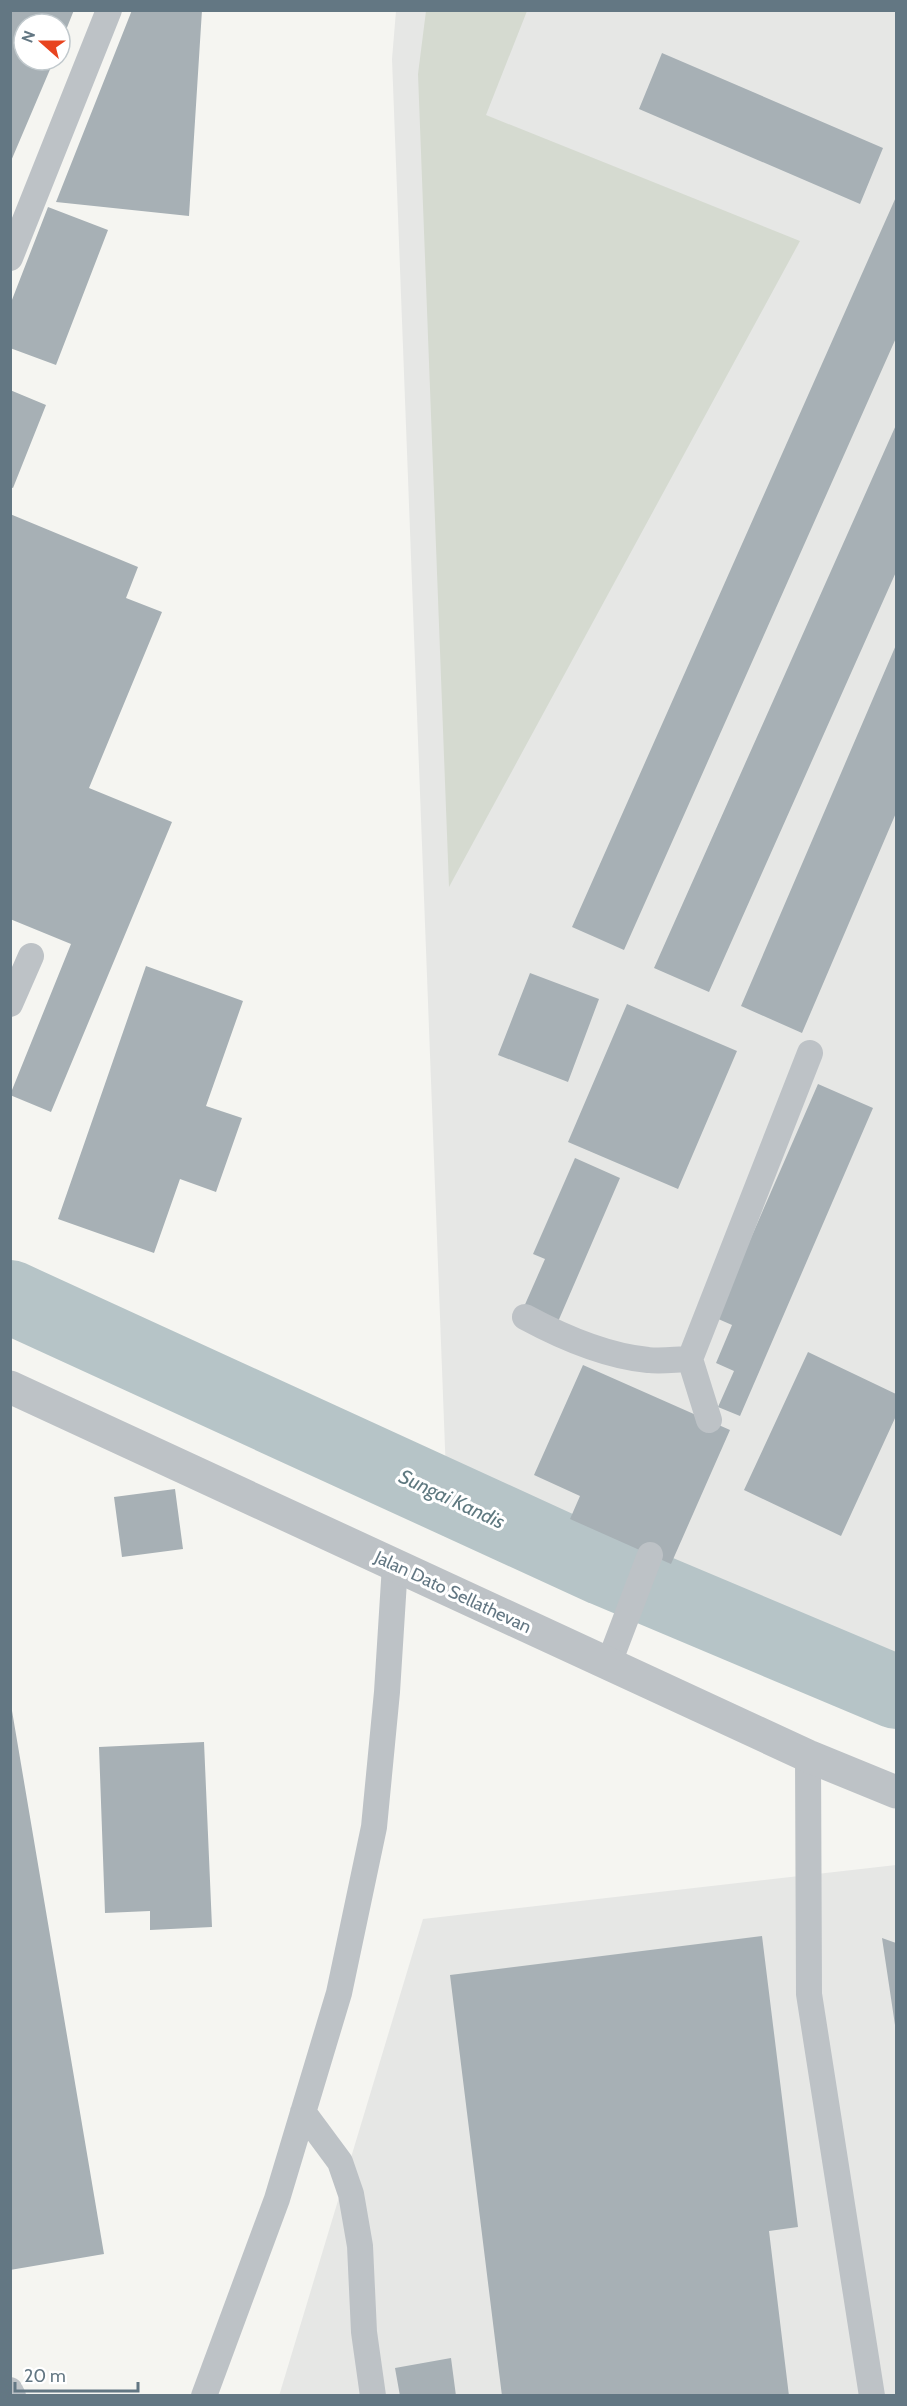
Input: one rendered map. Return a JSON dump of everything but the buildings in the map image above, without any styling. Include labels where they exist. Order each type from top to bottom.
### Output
[{"type":"street","name":"Jalan Dato Sellathevan","points":[[10,1387],[808,1756],[897,1792]]},
{"type":"lane","points":[[10,258],[109,10]]},
{"type":"lane","points":[[10,1004],[31,956]]},
{"type":"lane","points":[[709,1420],[690,1359],[810,1053]]},
{"type":"lane","points":[[525,1317],[552,1332],[603,1350],[648,1360],[690,1359]]},
{"type":"lane","points":[[609,1663],[648,1560]]},
{"type":"lane","points":[[204,2396],[277,2199],[339,1993],[374,1827],[387,1692],[394,1565]]},
{"type":"lane","points":[[808,1756],[809,1994],[872,2396]]},
{"type":"lane","points":[[303,2112],[340,2162],[351,2194],[360,2246],[364,2332],[373,2396]]},
{"type":"lane","points":[[10,2390],[14,2396]]},
{"type":"shaded area","points":[[396,11],[896,11],[896,1672],[446,1474],[392,59]]},
{"type":"shaded area","points":[[426,11],[527,11],[486,115],[800,241],[449,887],[418,74]]},
{"type":"shaded area","points":[[896,1865],[896,2395],[279,2396],[423,1919]]},
{"type":"waterway","name":"Sungai Kandis","points":[[10,1297],[604,1569],[896,1692]]}]
